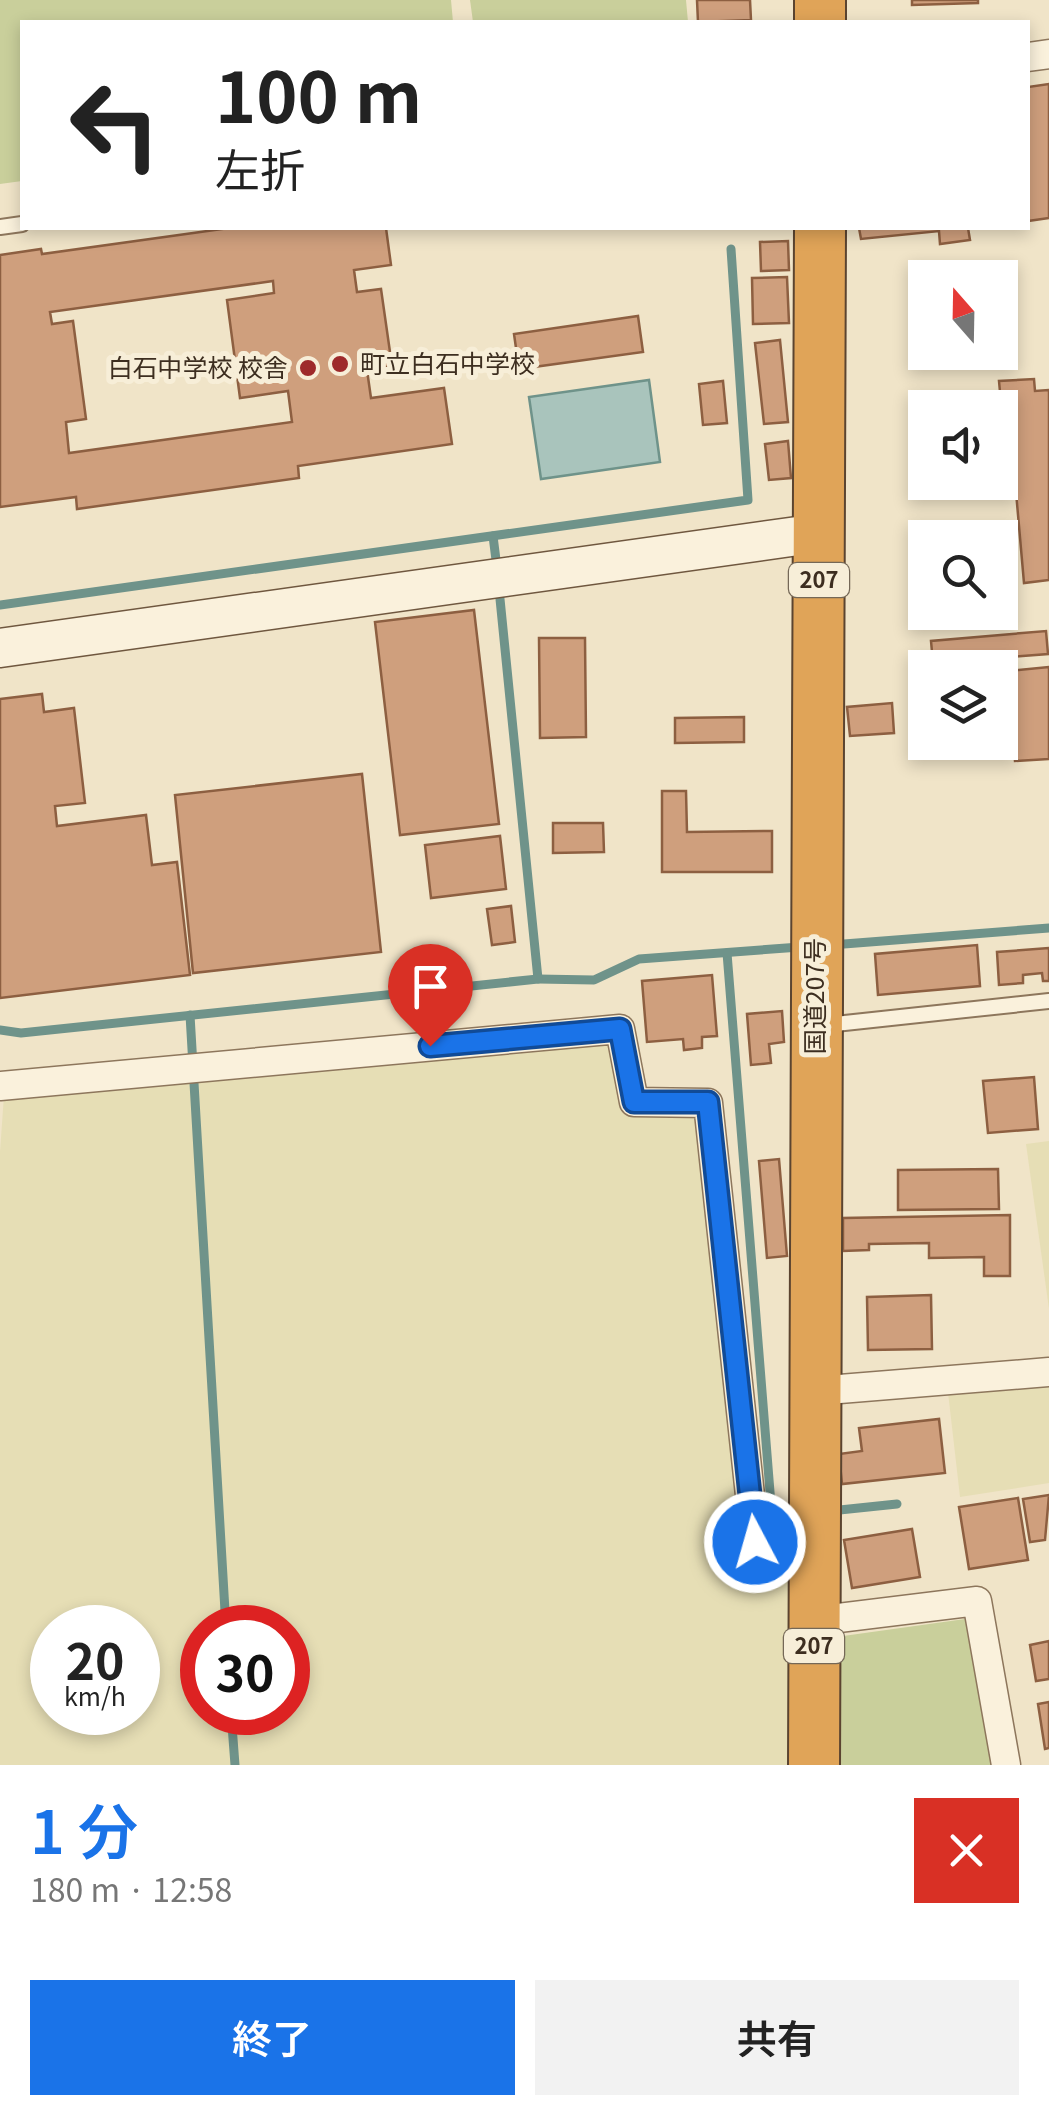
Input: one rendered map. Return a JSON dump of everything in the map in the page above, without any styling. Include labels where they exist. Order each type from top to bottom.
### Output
[{"type":"highway","name":"国道207号","points":[[814,1765],[820,230]]},
{"type":"street","points":[[0,648],[819,533]]},
{"type":"street","points":[[0,1086],[620,1029],[634,1102],[708,1102],[755,1542],[814,1525]]},
{"type":"street","points":[[815,1390],[1049,1372]]},
{"type":"street","points":[[814,1621],[977,1601],[1006,1765]]},
{"type":"lane","points":[[816,1026],[1049,1001]]},
{"type":"shaded area","points":[[614,1038],[626,1108],[699,1115],[745,1563],[788,1563],[791,1765],[0,1765],[0,1152],[4,1095]]},
{"type":"shaded area","points":[[1049,1141],[1049,1309],[1026,1144]]},
{"type":"shaded area","points":[[1049,1370],[1049,1483],[960,1497],[946,1375]]},
{"type":"green space","points":[[0,0],[451,0],[453,20],[20,20],[20,181],[0,184]]},
{"type":"green space","points":[[470,0],[686,0],[688,20],[473,20]]},
{"type":"green space","points":[[965,1619],[993,1765],[835,1765],[836,1637]]},
{"type":"water","points":[[649,380],[660,462],[541,479],[529,397]]},
{"type":"building","points":[[697,0],[750,0],[751,20],[698,20]]},
{"type":"building","points":[[912,0],[978,0],[978,3],[912,5]]},
{"type":"building","points":[[1049,84],[1049,218],[1030,221],[1030,87]]},
{"type":"building","name":"白石中学校 校舎","points":[[215,230],[386,230],[391,265],[354,270],[357,292],[381,289],[392,366],[367,370],[371,398],[444,388],[452,444],[298,466],[299,478],[77,509],[76,497],[0,507],[0,255],[41,249],[42,254]],"holes":[[[273,281],[274,293],[227,300],[240,398],[288,391],[292,422],[69,453],[66,422],[86,419],[73,321],[52,324],[50,312]]]},
{"type":"building","points":[[859,230],[968,230],[970,240],[940,244],[939,231],[861,239]]},
{"type":"building","points":[[788,241],[789,270],[761,271],[760,242]]},
{"type":"building","points":[[787,277],[789,323],[753,324],[752,278]]},
{"type":"building","points":[[638,316],[643,352],[519,369],[514,334]]},
{"type":"building","points":[[780,340],[788,422],[764,424],[755,343]]},
{"type":"building","points":[[1034,379],[1035,391],[1049,390],[1049,580],[1024,583],[1017,500],[1018,390],[1000,390],[999,381]]},
{"type":"building","points":[[723,381],[727,423],[703,425],[699,384]]},
{"type":"building","points":[[788,441],[791,478],[769,480],[765,444]]},
{"type":"building","points":[[474,610],[499,824],[400,835],[375,622]]},
{"type":"building","points":[[1046,631],[1048,654],[1018,656],[1018,650],[932,650],[931,641]]},
{"type":"building","points":[[539,638],[585,638],[586,737],[540,738]]},
{"type":"building","points":[[1049,667],[1049,759],[1015,761],[1018,670]]},
{"type":"building","points":[[42,694],[44,712],[74,708],[85,803],[55,806],[57,826],[146,815],[152,865],[177,862],[190,975],[0,998],[0,699]]},
{"type":"building","points":[[892,703],[894,733],[850,736],[847,707]]},
{"type":"building","points":[[744,717],[744,742],[675,743],[675,718]]},
{"type":"building","points":[[362,774],[381,952],[193,973],[175,795]]},
{"type":"building","points":[[662,791],[686,791],[687,832],[772,831],[772,872],[662,872]]},
{"type":"building","points":[[553,823],[603,823],[604,852],[553,853]]},
{"type":"building","points":[[500,836],[506,889],[431,898],[425,845]]},
{"type":"building","points":[[511,906],[515,942],[492,945],[487,909]]},
{"type":"building","points":[[977,945],[980,986],[878,995],[875,954]]},
{"type":"building","points":[[1049,948],[1049,981],[1043,981],[1042,973],[1023,975],[1023,983],[999,985],[997,952]]},
{"type":"building","points":[[712,975],[717,1036],[702,1037],[702,1048],[684,1050],[683,1039],[647,1042],[642,981]]},
{"type":"building","points":[[782,1011],[784,1042],[769,1044],[771,1063],[751,1065],[747,1014]]},
{"type":"building","points":[[1034,1077],[1038,1129],[988,1133],[983,1081]]},
{"type":"building","points":[[779,1159],[787,1256],[767,1258],[759,1161]]},
{"type":"building","points":[[998,1169],[999,1209],[898,1210],[898,1170]]},
{"type":"building","points":[[1010,1215],[1010,1276],[984,1276],[984,1257],[929,1258],[929,1243],[869,1244],[869,1250],[843,1251],[843,1218]]},
{"type":"building","points":[[931,1295],[932,1349],[868,1350],[867,1297]]},
{"type":"building","points":[[939,1419],[945,1473],[842,1484],[839,1454],[862,1451],[859,1428]]},
{"type":"building","points":[[1049,1495],[1045,1540],[1030,1542],[1023,1499]]},
{"type":"building","points":[[1018,1498],[1028,1560],[969,1569],[959,1507]]},
{"type":"building","points":[[912,1529],[920,1577],[852,1588],[844,1540]]},
{"type":"building","points":[[1049,1641],[1049,1679],[1036,1681],[1030,1645]]},
{"type":"building","points":[[1049,1702],[1049,1748],[1045,1749],[1038,1704]]},
{"type":"waterway","points":[[0,605],[748,500],[731,249]]},
{"type":"waterway","points":[[493,536],[497,568]]},
{"type":"waterway","points":[[0,1030],[21,1033],[538,979],[499,589]]},
{"type":"waterway","points":[[831,945],[1049,928]]},
{"type":"waterway","points":[[538,979],[594,980],[639,959],[800,947]]},
{"type":"waterway","points":[[727,953],[772,1517],[800,1514]]},
{"type":"waterway","points":[[190,1015],[225,1605]]},
{"type":"waterway","points":[[830,1511],[897,1504]]},
{"type":"waterway","points":[[233,1735],[235,1765]]},
{"type":"place","name":"町立白石中学校","points":[[340,364]]},
{"type":"place","name":"白石中学校 校舎","points":[[308,368]]},
{"type":"route","points":[[430,1046],[620,1029],[634,1102],[708,1102],[755,1542]]}]
